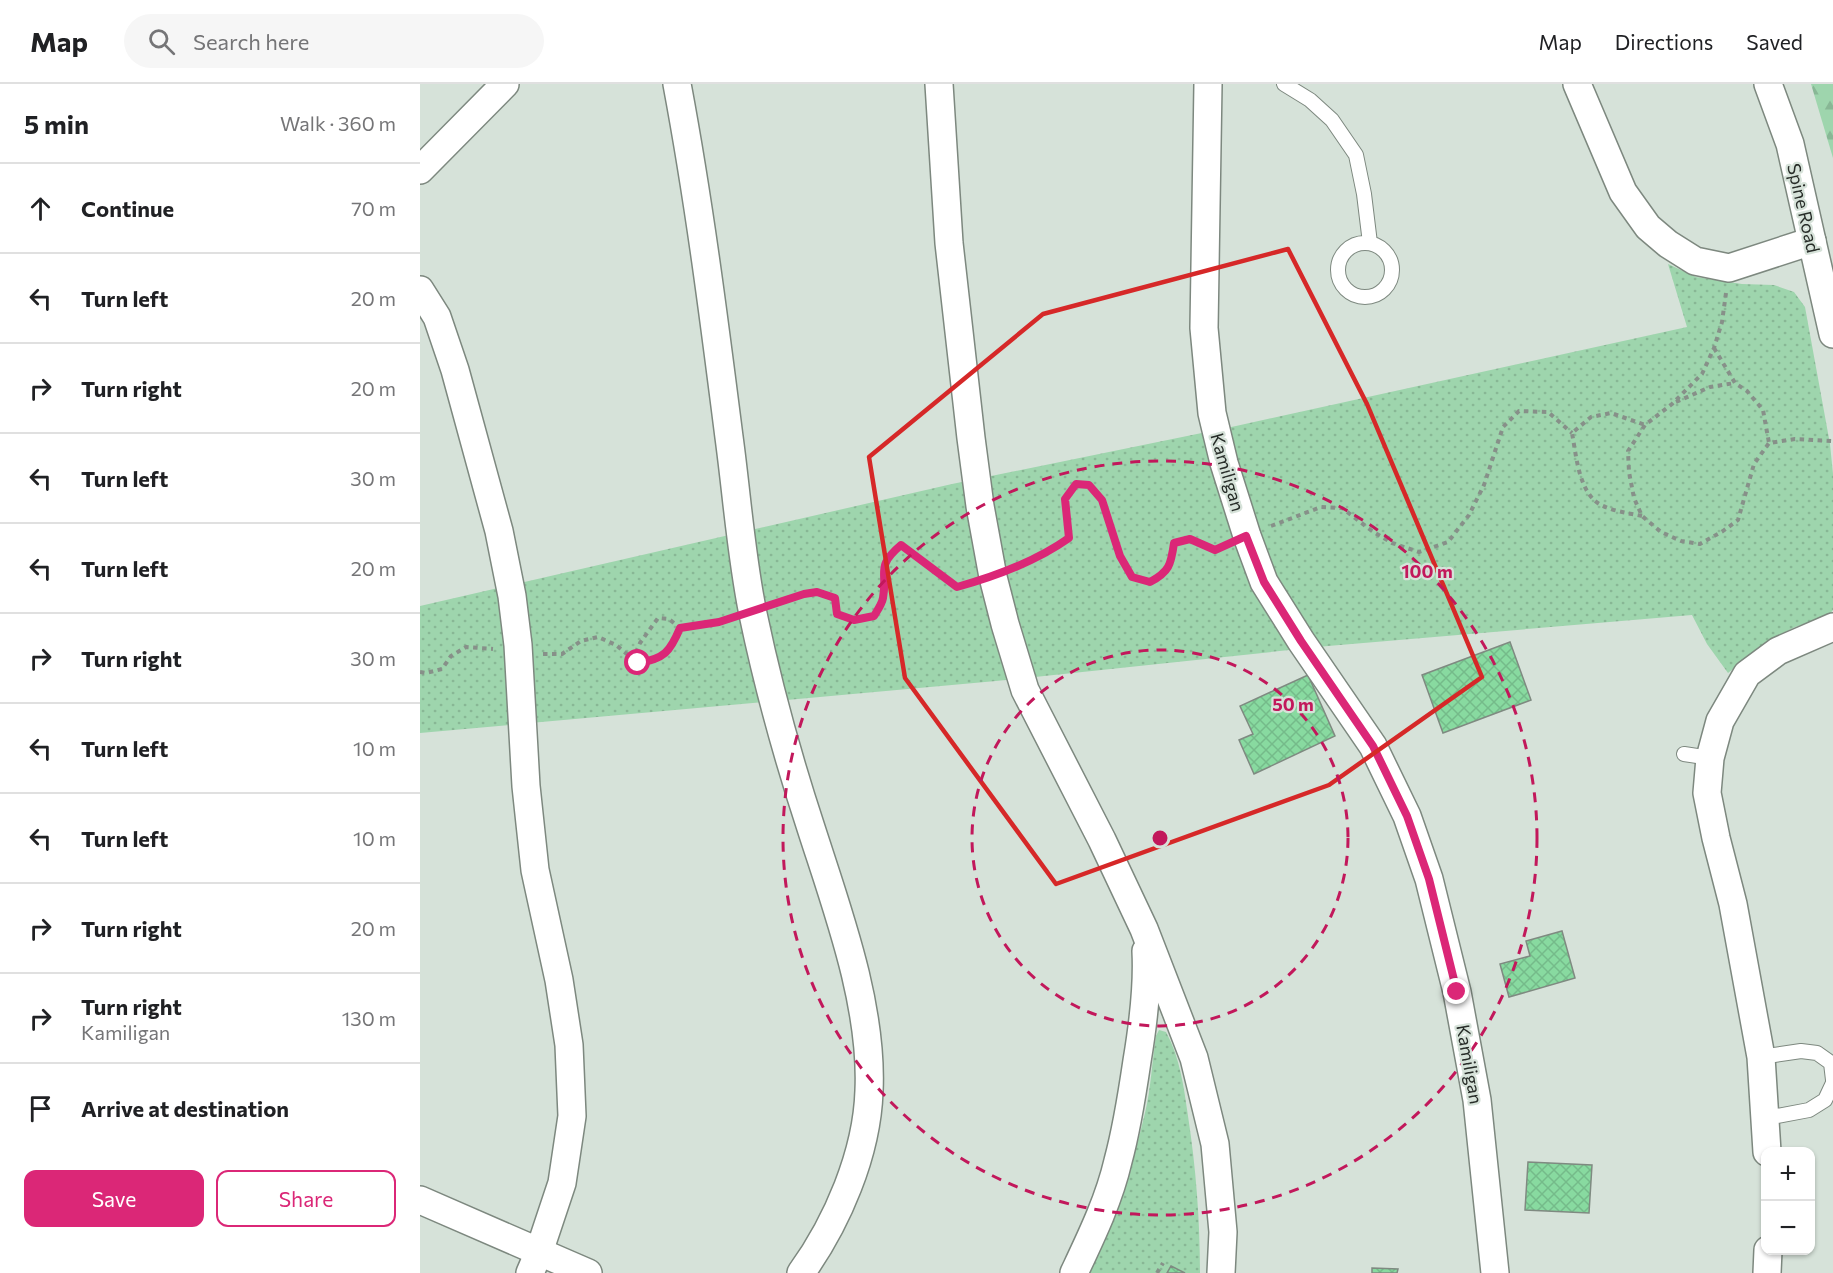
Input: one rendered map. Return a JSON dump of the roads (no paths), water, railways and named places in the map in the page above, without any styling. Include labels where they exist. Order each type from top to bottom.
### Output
[{"type":"street","points":[[420,170],[505,84]]},
{"type":"street","points":[[677,84],[694,174],[753,612],[791,767],[858,981],[867,1045],[869,1091],[863,1141],[847,1192],[810,1261],[801,1273]]},
{"type":"street","points":[[939,84],[949,243],[980,507],[993,577],[1025,690],[1102,840],[1144,929],[1194,1058],[1215,1144],[1223,1232],[1221,1273]]},
{"type":"street","name":"Kamiligan","points":[[1208,84],[1204,328],[1212,413],[1224,463],[1246,536],[1264,582],[1301,641],[1373,746],[1407,816],[1429,879],[1457,992],[1477,1100],[1495,1273]]},
{"type":"street","points":[[1577,84],[1623,192],[1648,227],[1668,244],[1695,261],[1729,268],[1812,241]]},
{"type":"street","name":"Spine Road","points":[[1768,84],[1790,144],[1833,334]]},
{"type":"street","points":[[420,290],[437,317],[455,369],[499,531],[512,596],[518,645],[526,786],[536,870],[559,980],[569,1045],[572,1116],[562,1183],[534,1262]]},
{"type":"street","points":[[1767,1147],[1761,1057],[1733,904],[1697,756],[1747,674],[1778,651],[1833,627]]},
{"type":"street","points":[[1074,1273],[1093,1232],[1118,1163],[1131,1103],[1142,1032],[1147,976],[1144,929]]},
{"type":"street","points":[[420,1200],[534,1262],[588,1273]]},
{"type":"street","points":[[1767,1273],[1768,1255]]},
{"type":"lane","points":[[1284,84],[1310,100],[1332,120],[1356,155],[1365,194],[1370,243]]},
{"type":"lane","points":[[1370,243],[1383,249],[1387,254],[1391,260],[1393,274],[1387,288],[1376,296],[1361,298],[1348,292],[1340,280],[1338,266],[1344,253],[1355,244],[1370,243]]},
{"type":"lane","points":[[1761,1057],[1801,1051],[1817,1053],[1831,1063],[1833,1082],[1825,1100],[1809,1110],[1766,1118]]}]
